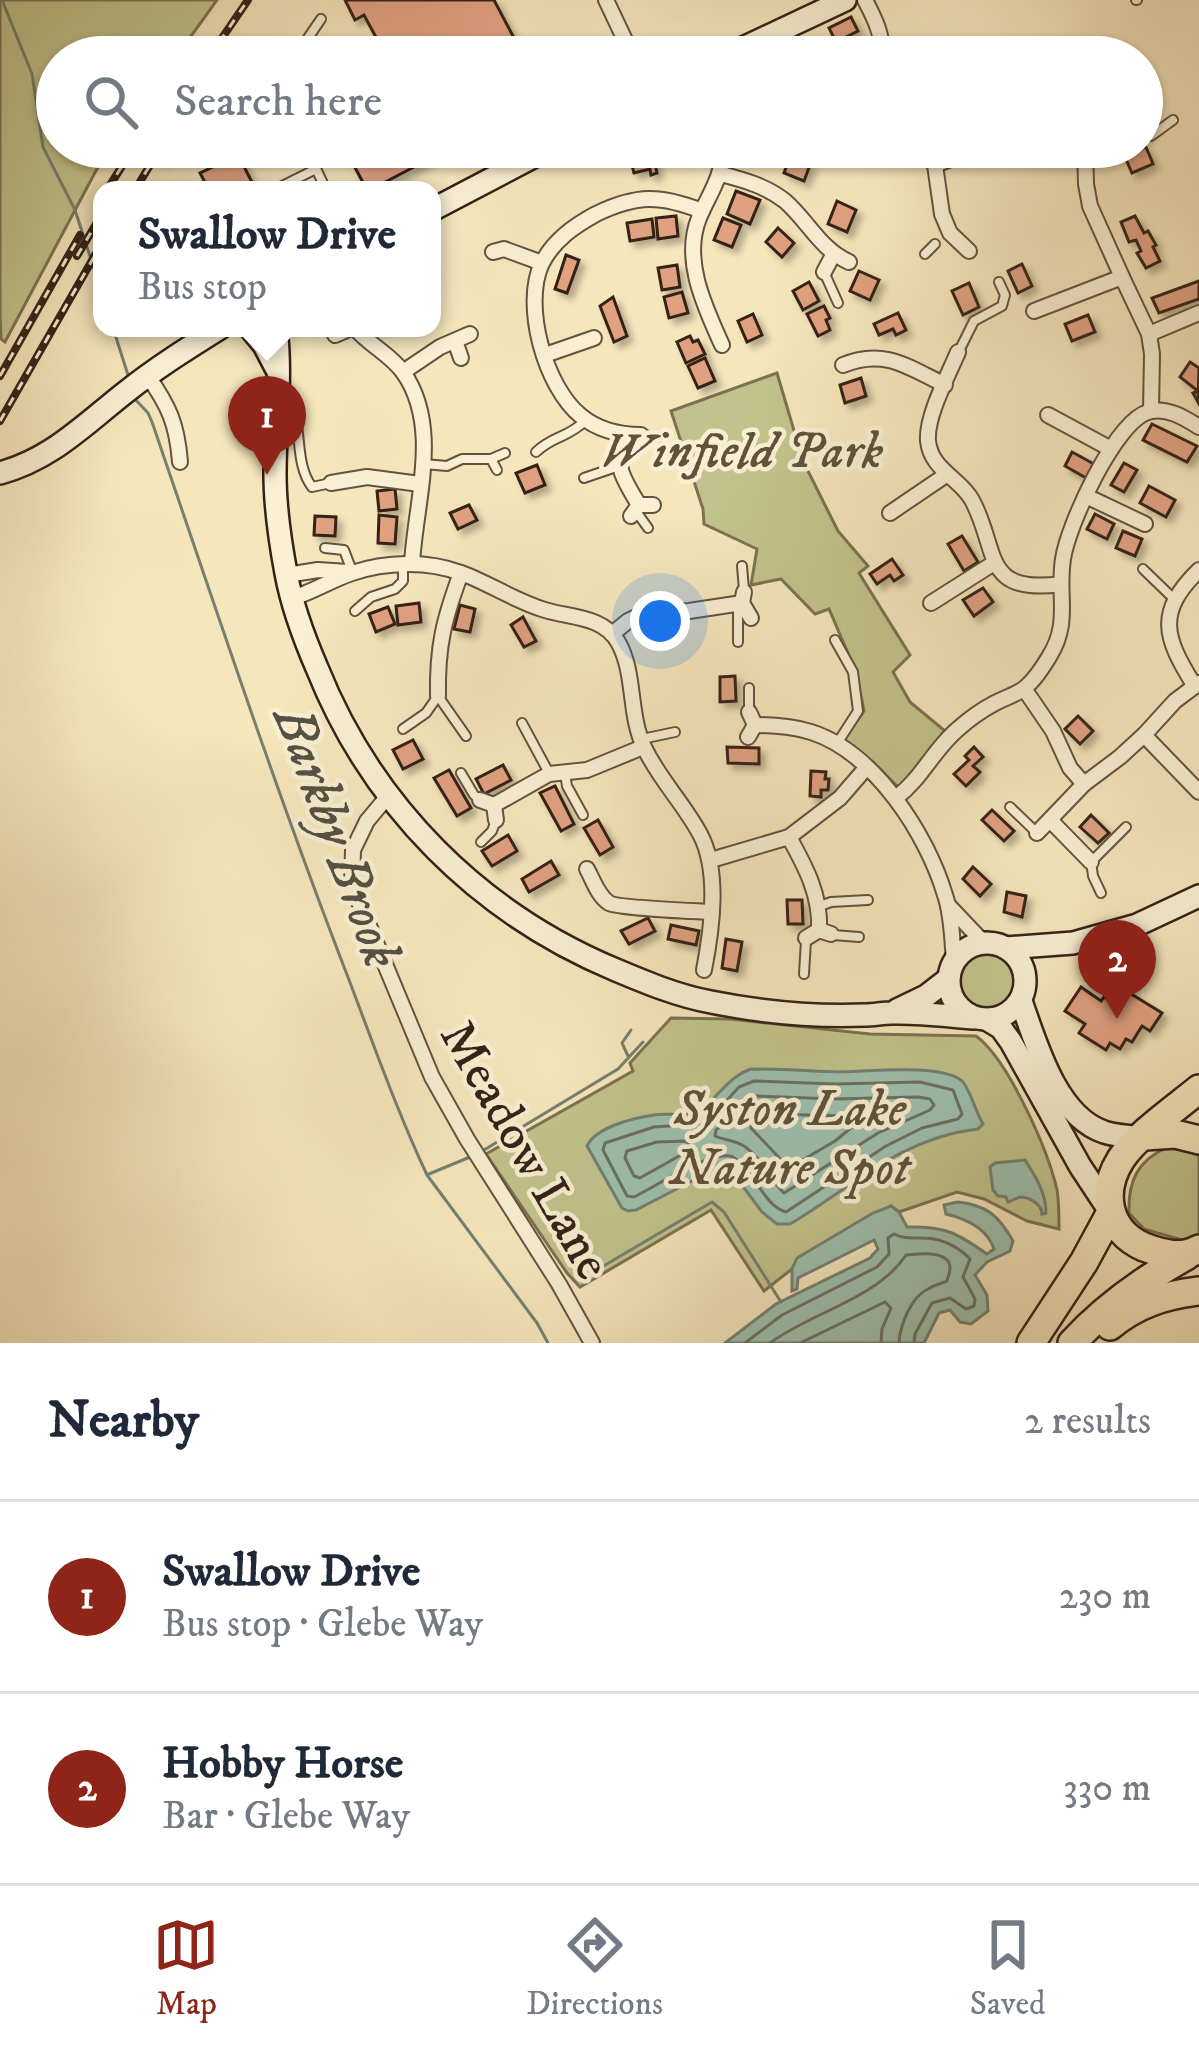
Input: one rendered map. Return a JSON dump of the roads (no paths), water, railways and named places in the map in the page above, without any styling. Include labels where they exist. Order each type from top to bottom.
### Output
[{"type":"highway","points":[[1031,1343],[1110,1212],[1114,1174],[1121,1159],[1199,1088]]},
{"type":"highway","points":[[1143,1137],[1175,1134],[1199,1140]]},
{"type":"highway","points":[[1110,1212],[1120,1230],[1138,1244],[1193,1255]]},
{"type":"highway","points":[[1072,1343],[1126,1293],[1193,1255]]},
{"type":"highway","points":[[1091,1343],[1124,1314],[1168,1294],[1199,1291]]},
{"type":"street","points":[[606,0],[623,36]]},
{"type":"street","points":[[769,36],[845,0]]},
{"type":"street","points":[[865,0],[880,36]]},
{"type":"street","points":[[441,205],[512,168]]},
{"type":"street","points":[[721,168],[696,226],[694,265],[722,345]]},
{"type":"street","points":[[934,168],[950,233],[974,257]]},
{"type":"street","points":[[1085,168],[1090,206],[1149,334],[1151,410]]},
{"type":"street","points":[[721,174],[766,188],[786,202],[833,255],[849,262]]},
{"type":"street","points":[[641,436],[620,436],[586,420],[563,395],[536,327],[533,303],[542,263],[572,227],[611,207],[670,199],[702,212]]},
{"type":"street","points":[[493,252],[504,249],[542,263]]},
{"type":"street","points":[[824,272],[833,255]]},
{"type":"street","points":[[1034,311],[1122,277]]},
{"type":"street","points":[[1042,287],[1050,305]]},
{"type":"street","points":[[1149,334],[1199,313]]},
{"type":"street","points":[[692,322],[709,316]]},
{"type":"street","points":[[403,372],[421,357],[470,334]]},
{"type":"street","points":[[0,473],[59,447],[136,384],[206,337]]},
{"type":"street","points":[[257,337],[277,369]]},
{"type":"street","points":[[276,337],[275,478],[292,598],[316,668],[344,728],[388,796],[447,861],[493,901],[551,940],[656,987],[709,1002],[783,1012],[891,1012],[981,1019],[1012,1011],[1021,1001]]},
{"type":"street","points":[[362,337],[403,372],[422,421],[423,464],[408,564]]},
{"type":"street","points":[[544,355],[594,338]]},
{"type":"street","points":[[455,341],[461,358]]},
{"type":"street","points":[[958,352],[929,424],[928,445],[946,475],[972,500],[994,563],[1022,584],[1061,584]]},
{"type":"street","points":[[851,356],[895,360],[945,385]]},
{"type":"street","points":[[136,384],[171,412],[180,462]]},
{"type":"street","points":[[897,797],[914,784],[953,733],[1024,689],[1058,641],[1064,617],[1061,584],[1068,537],[1111,449],[1134,419],[1151,410],[1170,412],[1199,427]]},
{"type":"street","points":[[1076,430],[1086,414]]},
{"type":"street","points":[[1048,415],[1111,449]]},
{"type":"street","points":[[620,436],[619,466],[640,509]]},
{"type":"street","points":[[331,483],[347,470],[421,484]]},
{"type":"street","points":[[889,489],[895,509],[946,475]]},
{"type":"street","points":[[1086,496],[1145,524]]},
{"type":"street","points":[[933,579],[937,599],[994,563]]},
{"type":"street","points":[[287,575],[318,570],[352,573],[408,564],[438,566],[528,604],[583,618],[612,634],[621,646],[642,743],[711,860],[710,941],[704,970]]},
{"type":"street","points":[[1037,833],[1084,784],[1196,684],[1172,641],[1169,619],[1174,599],[1199,570]]},
{"type":"street","points":[[292,598],[352,573]]},
{"type":"street","points":[[438,696],[442,623],[460,573]]},
{"type":"street","points":[[612,634],[644,613],[689,611],[742,600],[751,618]]},
{"type":"street","points":[[1024,689],[1084,784]]},
{"type":"street","points":[[750,724],[784,725],[815,733],[837,744],[897,797],[932,862],[948,905],[949,989],[958,1007],[1000,1028],[1012,1042],[1110,1212]]},
{"type":"street","points":[[1144,735],[1197,786]]},
{"type":"street","points":[[490,808],[557,774],[610,763],[642,743]]},
{"type":"street","points":[[711,860],[789,837],[840,798],[866,768]]},
{"type":"street","name":"Meadow Lane","points":[[388,796],[367,821],[353,850],[352,885],[432,1076],[592,1343]]},
{"type":"street","points":[[1051,820],[1090,862]]},
{"type":"street","points":[[789,837],[808,870],[818,906],[819,934]]},
{"type":"street","points":[[587,869],[602,897],[616,907],[710,912]]},
{"type":"street","points":[[891,1012],[926,996],[962,951],[1072,943],[1137,926],[1199,896]]},
{"type":"street","points":[[948,905],[995,945],[1016,956],[1025,977],[1021,1001],[1044,1064],[1062,1096],[1084,1122],[1104,1132],[1143,1137]]},
{"type":"street","points":[[609,926],[616,907]]},
{"type":"street","points":[[1025,977],[1072,943]]},
{"type":"lane","points":[[309,36],[321,19]]},
{"type":"lane","points":[[1163,127],[1173,120]]},
{"type":"lane","points":[[292,181],[316,169],[322,181]]},
{"type":"lane","points":[[925,254],[935,244]]},
{"type":"lane","points":[[824,272],[838,303]]},
{"type":"lane","points":[[958,352],[974,321],[1002,306],[1005,295],[998,282]]},
{"type":"lane","points":[[722,345],[730,361]]},
{"type":"lane","points":[[536,452],[549,440],[571,435],[586,420]]},
{"type":"lane","points":[[297,424],[307,481],[312,487],[331,483]]},
{"type":"lane","points":[[641,436],[660,437]]},
{"type":"lane","points":[[423,464],[447,466],[505,453]]},
{"type":"lane","points":[[491,459],[497,470]]},
{"type":"lane","points":[[584,478],[619,466]]},
{"type":"lane","points":[[640,509],[648,528]]},
{"type":"lane","points":[[325,548],[344,550],[352,573]]},
{"type":"lane","points":[[355,610],[370,597],[395,589],[408,564]]},
{"type":"lane","points":[[738,642],[742,566]]},
{"type":"lane","points":[[1143,569],[1174,599]]},
{"type":"lane","points":[[836,640],[853,672],[858,711],[837,744]]},
{"type":"lane","points":[[749,688],[750,724]]},
{"type":"lane","points":[[403,729],[438,696],[466,736]]},
{"type":"lane","points":[[522,724],[583,815]]},
{"type":"lane","points":[[642,743],[675,732]]},
{"type":"lane","points":[[461,773],[474,795],[490,808],[492,831],[481,842]]},
{"type":"lane","points":[[1010,807],[1037,833]]},
{"type":"lane","points":[[1101,892],[1090,862],[1126,827]]},
{"type":"lane","points":[[818,906],[868,900]]},
{"type":"lane","points":[[804,974],[819,934],[859,937]]},
{"type":"water","points":[[751,1069],[952,1075],[968,1090],[983,1124],[901,1153],[790,1224],[777,1224],[762,1212],[729,1168],[719,1167],[636,1210],[622,1208],[587,1146],[592,1139],[626,1121],[699,1110]]},
{"type":"water","points":[[1025,1160],[1042,1191],[1046,1213],[1031,1200],[1020,1197],[1008,1202],[993,1190],[990,1167]]},
{"type":"water","points":[[958,1202],[991,1213],[1013,1241],[1010,1251],[987,1262],[975,1275],[987,1295],[988,1311],[971,1324],[960,1322],[950,1310],[939,1313],[924,1343],[725,1343],[776,1304],[870,1258],[878,1249],[874,1240],[798,1278],[797,1289],[792,1291],[797,1258],[891,1206],[907,1227],[950,1232],[987,1254],[994,1249],[981,1230],[946,1214],[944,1205]]},
{"type":"waterway","name":"Barkby Brook","points":[[2,0],[32,74],[36,101]]},
{"type":"waterway","name":"Barkby Brook","points":[[54,168],[75,210],[93,265]]},
{"type":"waterway","name":"Barkby Brook","points":[[116,337],[128,375]]},
{"type":"waterway","name":"Barkby Brook","points":[[132,396],[152,422],[295,836],[416,1150],[427,1175],[548,1343]]},
{"type":"waterway","points":[[628,1056],[622,1043],[631,1030]]},
{"type":"waterway","points":[[484,1150],[618,1069],[643,1042]]},
{"type":"waterway","points":[[429,1174],[470,1157]]},
{"type":"waterway","points":[[582,1282],[712,1202],[724,1212],[781,1302]]},
{"type":"railway","points":[[223,36],[248,0]]},
{"type":"railway","points":[[113,181],[121,168]]},
{"type":"railway","points":[[140,181],[148,168]]},
{"type":"railway","points":[[77,256],[93,229]]},
{"type":"railway","points":[[0,376],[80,235]]},
{"type":"railway","points":[[0,421],[93,259]]},
{"type":"place","name":"Swallow Drive","points":[[267,475]]},
{"type":"place","name":"Hobby Horse","points":[[1117,1019]]},
{"type":"park label","name":"Winfield Park","points":[[742,449]]},
{"type":"park label","name":"Syston Lake Nature Spot","points":[[790,1136]]}]
